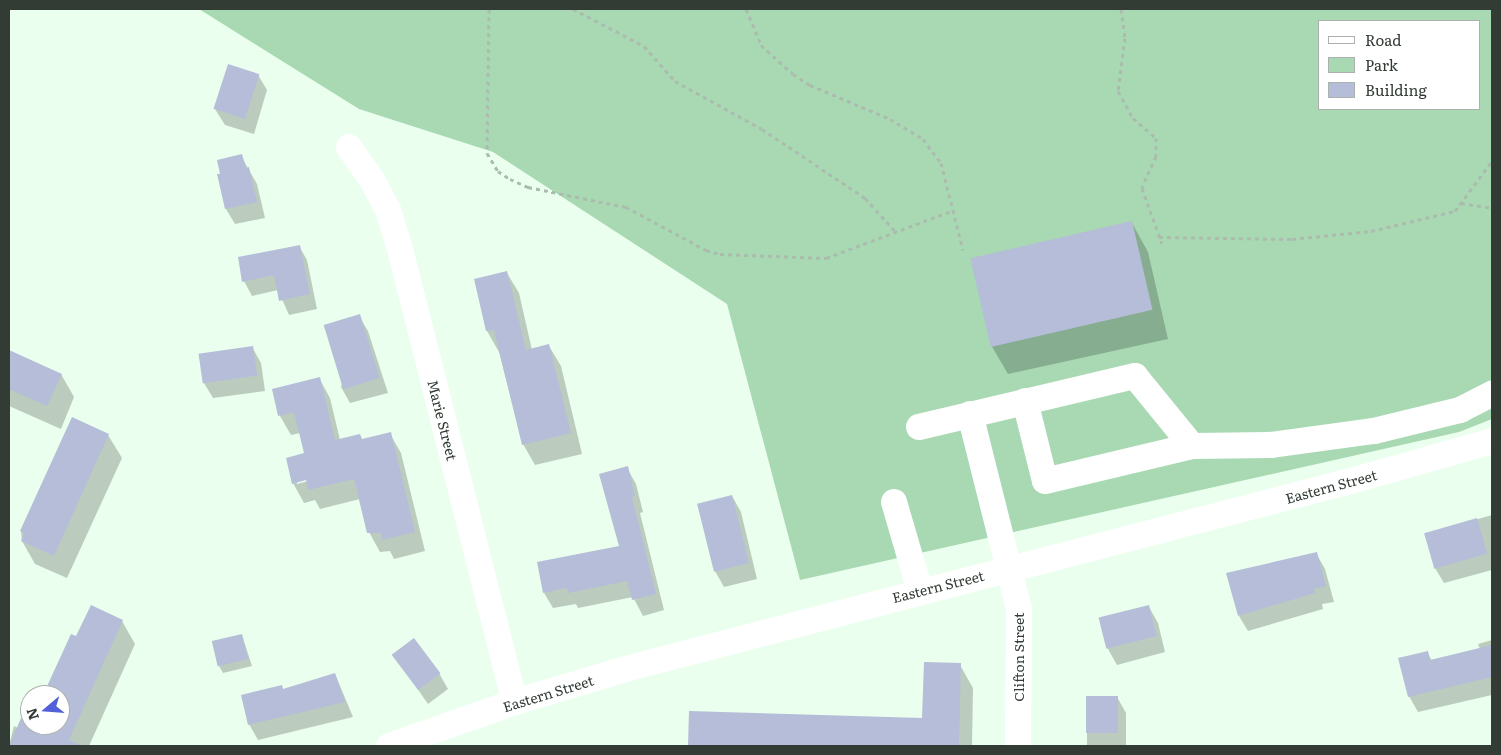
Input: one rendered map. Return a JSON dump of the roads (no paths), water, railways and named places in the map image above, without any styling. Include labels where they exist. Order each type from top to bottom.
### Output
[{"type":"street","name":"Marie Street","points":[[349,147],[371,178],[388,210],[399,246],[515,702]]},
{"type":"street","points":[[919,427],[1135,376],[1192,446]]},
{"type":"street","points":[[1025,401],[1045,481],[1192,446],[1270,444],[1374,431],[1460,410],[1492,394]]},
{"type":"street","name":"Clifton Street","points":[[970,414],[1019,609],[1018,746]]},
{"type":"street","name":"Eastern Street","points":[[389,746],[515,702],[773,629],[1358,479],[1492,441]]},
{"type":"street","points":[[894,502],[920,591]]}]
